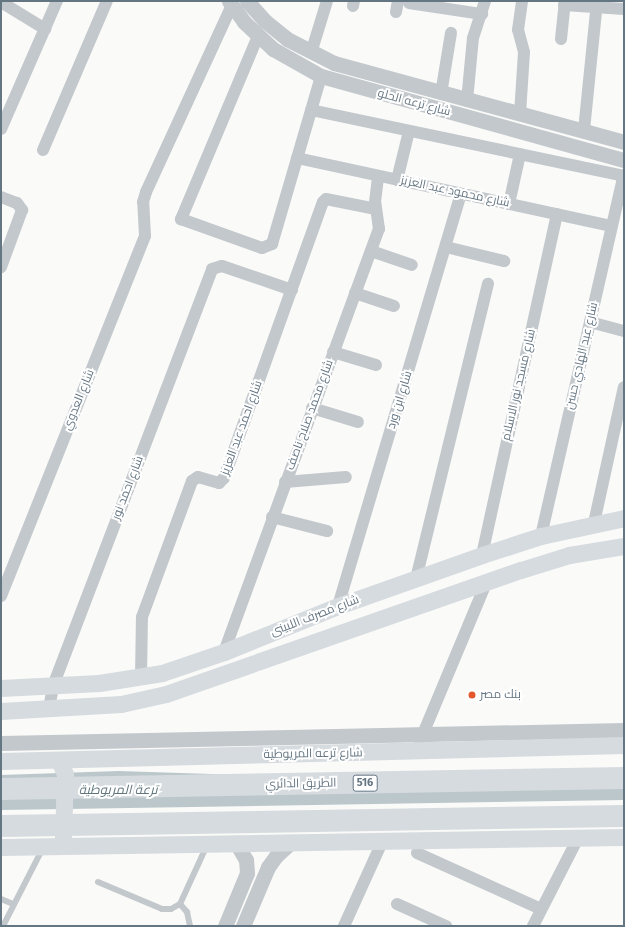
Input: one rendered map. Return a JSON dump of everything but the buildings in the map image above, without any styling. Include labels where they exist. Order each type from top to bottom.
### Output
[{"type":"highway","name":"الطريق الدائري","points":[[1,789],[624,778]]},
{"type":"highway","points":[[1,826],[624,816]]},
{"type":"main road","name":"شارع مصرف اللبينى","points":[[1,688],[52,686],[141,678],[182,667],[224,652],[338,606],[482,555],[541,536],[594,523],[624,518]]},
{"type":"main road","name":"شارع مصرف اللبينى","points":[[1,711],[121,704],[166,694],[487,582],[569,555],[624,546]]},
{"type":"main road","name":"شارع ترعه المريوطية","points":[[1,761],[415,752],[624,745]]},
{"type":"main road","points":[[80,845],[75,832],[76,776],[83,759]]},
{"type":"main road","points":[[51,846],[64,832],[64,770],[59,760]]},
{"type":"main road","points":[[1,847],[624,837]]},
{"type":"street","points":[[1,129],[6,106],[57,1]]},
{"type":"street","points":[[43,150],[107,1]]},
{"type":"street","name":"شارع ترعه الحلو","points":[[247,1],[265,21],[287,39],[311,53],[334,63],[441,94],[584,130],[624,142]]},
{"type":"street","points":[[311,53],[327,1]]},
{"type":"street","points":[[467,100],[474,31],[482,14],[485,1]]},
{"type":"street","points":[[520,114],[524,52],[518,30],[522,1]]},
{"type":"street","points":[[1,2],[45,28]]},
{"type":"street","name":"شارع ترعه الحلو","points":[[230,3],[258,36],[288,59],[321,76],[624,160]]},
{"type":"street","name":"شارع العدوي","points":[[1,596],[145,236],[143,202],[230,3]]},
{"type":"street","points":[[401,5],[428,3],[482,14]]},
{"type":"street","points":[[561,39],[564,3],[596,4],[624,9]]},
{"type":"street","points":[[584,130],[596,4]]},
{"type":"street","points":[[441,94],[451,33]]},
{"type":"street","points":[[258,36],[181,219],[262,248],[272,244],[321,76]]},
{"type":"street","points":[[404,100],[409,85]]},
{"type":"street","points":[[311,110],[624,176]]},
{"type":"street","points":[[397,180],[409,131]]},
{"type":"street","points":[[508,204],[520,154]]},
{"type":"street","name":"شارع محمود عبد العزيز","points":[[297,158],[612,226]]},
{"type":"street","name":"شارع محمد صلاح ناصف","points":[[224,652],[272,517],[371,251],[379,224],[376,209],[378,176]]},
{"type":"street","name":"شارع عبد الهادي حسن","points":[[541,536],[624,176]]},
{"type":"street","name":"شارع ابن ورد","points":[[338,606],[461,194]]},
{"type":"street","points":[[1,197],[17,203],[20,206],[21,215],[6,237],[1,267]]},
{"type":"street","name":"شارع احمد عبد العزيز","points":[[141,678],[142,617],[192,481],[198,477],[219,483],[224,478],[324,201],[326,199],[376,209]]},
{"type":"street","name":"شارع مسجد نور الاسلام","points":[[482,555],[557,214]]},
{"type":"street","points":[[446,247],[504,261]]},
{"type":"street","points":[[371,251],[412,266]]},
{"type":"street","name":"شارع احمد نور","points":[[49,709],[52,686],[212,269],[222,266],[292,290]]},
{"type":"street","points":[[416,578],[488,284]]},
{"type":"street","points":[[355,293],[394,306]]},
{"type":"street","points":[[590,322],[624,331]]},
{"type":"street","points":[[333,352],[376,365]]},
{"type":"street","points":[[594,523],[624,387]]},
{"type":"street","points":[[312,408],[358,422]]},
{"type":"street","points":[[285,482],[346,477]]},
{"type":"street","points":[[272,517],[327,531]]},
{"type":"street","points":[[415,752],[487,582]]},
{"type":"street","points":[[1,743],[624,730]]},
{"type":"street","points":[[534,926],[541,909],[578,838]]},
{"type":"street","points":[[344,926],[383,840]]},
{"type":"street","points":[[236,843],[244,854],[247,873],[228,919],[245,922],[272,861],[291,842]]},
{"type":"street","points":[[417,853],[541,909]]},
{"type":"street","points":[[398,904],[446,926]]},
{"type":"lane","points":[[98,882],[162,909],[171,909],[180,904],[208,844]]},
{"type":"lane","points":[[3,926],[13,904],[51,846]]},
{"type":"lane","points":[[1,898],[13,904]]},
{"type":"lane","points":[[180,904],[186,912],[190,926]]},
{"type":"water","name":"ترعة المريوطية","points":[[624,770],[624,800],[1,810],[1,775],[119,771],[241,775]]},
{"type":"place","name":"بنك مصر","points":[[472,695]]}]
